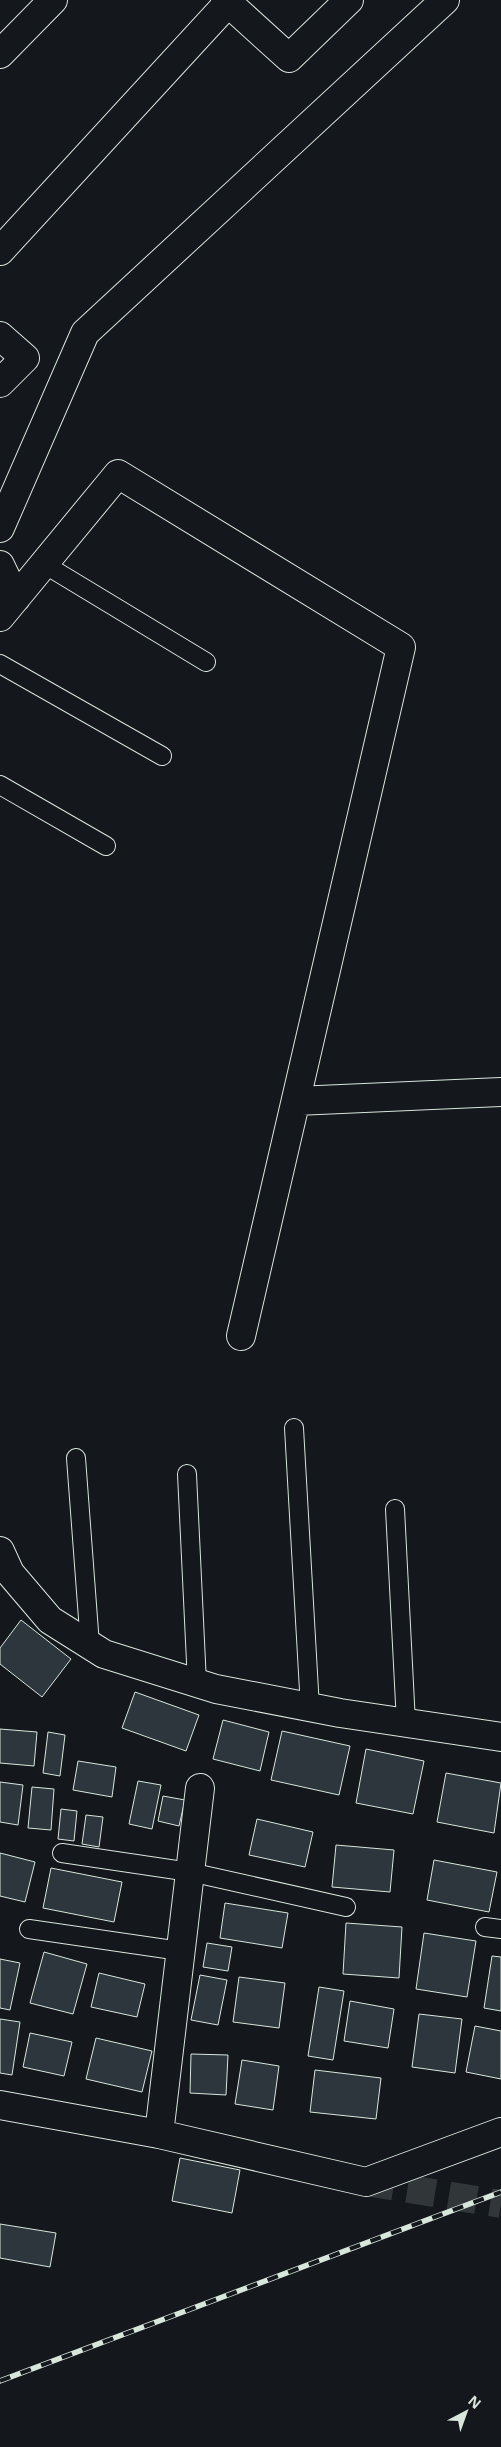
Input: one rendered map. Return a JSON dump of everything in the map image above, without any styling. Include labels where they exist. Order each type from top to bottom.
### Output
[{"type":"street","points":[[0,54],[52,0]]},
{"type":"street","points":[[0,251],[227,1],[289,58],[349,0]]},
{"type":"street","points":[[0,528],[85,333],[445,0]]},
{"type":"street","points":[[0,336],[25,358],[0,382]]},
{"type":"street","points":[[8,607],[118,474],[401,647],[241,1336]]},
{"type":"street","points":[[0,565],[8,607]]},
{"type":"street","points":[[296,1101],[501,1092]]},
{"type":"street","points":[[0,1551],[10,1574],[50,1620],[104,1654],[216,1689],[310,1708],[501,1737]]},
{"type":"street","points":[[159,2134],[200,1788]]},
{"type":"street","points":[[0,2105],[159,2134],[366,2182],[501,2132]]},
{"type":"lane","points":[[44,564],[206,662]]},
{"type":"lane","points":[[0,664],[162,756]]},
{"type":"lane","points":[[0,784],[106,846]]},
{"type":"lane","points":[[294,1428],[310,1708]]},
{"type":"lane","points":[[76,1458],[90,1645]]},
{"type":"lane","points":[[187,1474],[197,1683]]},
{"type":"lane","points":[[395,1509],[406,1723]]},
{"type":"lane","points":[[62,1853],[190,1872],[346,1907]]},
{"type":"lane","points":[[29,1929],[180,1951]]},
{"type":"building","points":[[21,1620],[71,1659],[42,1697],[0,1664],[0,1648]]},
{"type":"building","points":[[135,1692],[199,1715],[186,1751],[122,1728]]},
{"type":"building","points":[[223,1720],[269,1732],[260,1771],[213,1759]]},
{"type":"building","points":[[0,1729],[37,1732],[34,1766],[0,1763]]},
{"type":"building","points":[[282,1731],[350,1746],[339,1795],[271,1780]]},
{"type":"building","points":[[48,1732],[65,1735],[60,1776],[43,1773]]},
{"type":"building","points":[[366,1749],[424,1761],[413,1814],[356,1803]]},
{"type":"building","points":[[78,1761],[116,1767],[112,1797],[73,1790]]},
{"type":"building","points":[[446,1773],[501,1783],[494,1833],[437,1822]]},
{"type":"building","points":[[138,1781],[161,1785],[152,1829],[129,1824]]},
{"type":"building","points":[[0,1782],[23,1785],[18,1825],[0,1822]]},
{"type":"building","points":[[32,1787],[54,1789],[51,1830],[28,1828]]},
{"type":"building","points":[[163,1796],[185,1800],[179,1826],[158,1821]]},
{"type":"building","points":[[61,1809],[77,1811],[74,1841],[58,1839]]},
{"type":"building","points":[[86,1815],[103,1817],[99,1847],[82,1844]]},
{"type":"building","points":[[257,1819],[313,1832],[305,1867],[249,1855]]},
{"type":"building","points":[[336,1845],[394,1850],[390,1892],[332,1887]]},
{"type":"building","points":[[0,1853],[35,1862],[25,1902],[0,1896]]},
{"type":"building","points":[[434,1860],[497,1872],[489,1912],[427,1900]]},
{"type":"building","points":[[51,1868],[122,1882],[114,1922],[43,1908]]},
{"type":"building","points":[[225,1903],[288,1913],[282,1948],[220,1938]]},
{"type":"building","points":[[346,1923],[402,1927],[399,1978],[343,1974]]},
{"type":"building","points":[[424,1933],[476,1941],[467,1997],[416,1989]]},
{"type":"building","points":[[207,1943],[232,1947],[228,1971],[203,1967]]},
{"type":"building","points":[[44,1952],[87,1964],[73,2014],[30,2003]]},
{"type":"building","points":[[492,1956],[501,1957],[501,2011],[484,2008]]},
{"type":"building","points":[[0,1959],[20,1963],[10,2010],[0,2008]]},
{"type":"building","points":[[99,1973],[145,1984],[137,2017],[91,2007]]},
{"type":"building","points":[[200,1975],[227,1980],[218,2025],[191,2020]]},
{"type":"building","points":[[239,1977],[285,1983],[279,2028],[233,2022]]},
{"type":"building","points":[[319,1987],[344,1991],[333,2060],[308,2056]]},
{"type":"building","points":[[350,2001],[394,2009],[388,2048],[344,2041]]},
{"type":"building","points":[[419,2014],[462,2019],[455,2073],[412,2067]]},
{"type":"building","points":[[0,2019],[20,2022],[12,2075],[0,2073]]},
{"type":"building","points":[[475,2026],[501,2031],[501,2079],[466,2072]]},
{"type":"building","points":[[30,2033],[72,2042],[64,2076],[23,2067]]},
{"type":"building","points":[[96,2038],[152,2051],[142,2092],[86,2079]]},
{"type":"building","points":[[191,2054],[228,2055],[226,2095],[190,2093]]},
{"type":"building","points":[[242,2060],[279,2066],[273,2110],[235,2104]]},
{"type":"building","points":[[315,2070],[381,2078],[376,2119],[310,2112]]},
{"type":"building","points":[[180,2158],[240,2170],[232,2213],[172,2201]]},
{"type":"building","points":[[0,2224],[56,2233],[50,2267],[0,2258]]},
{"type":"tunnel","points":[[366,2182],[501,2204]]},
{"type":"railway","points":[[0,2381],[501,2192]]}]
